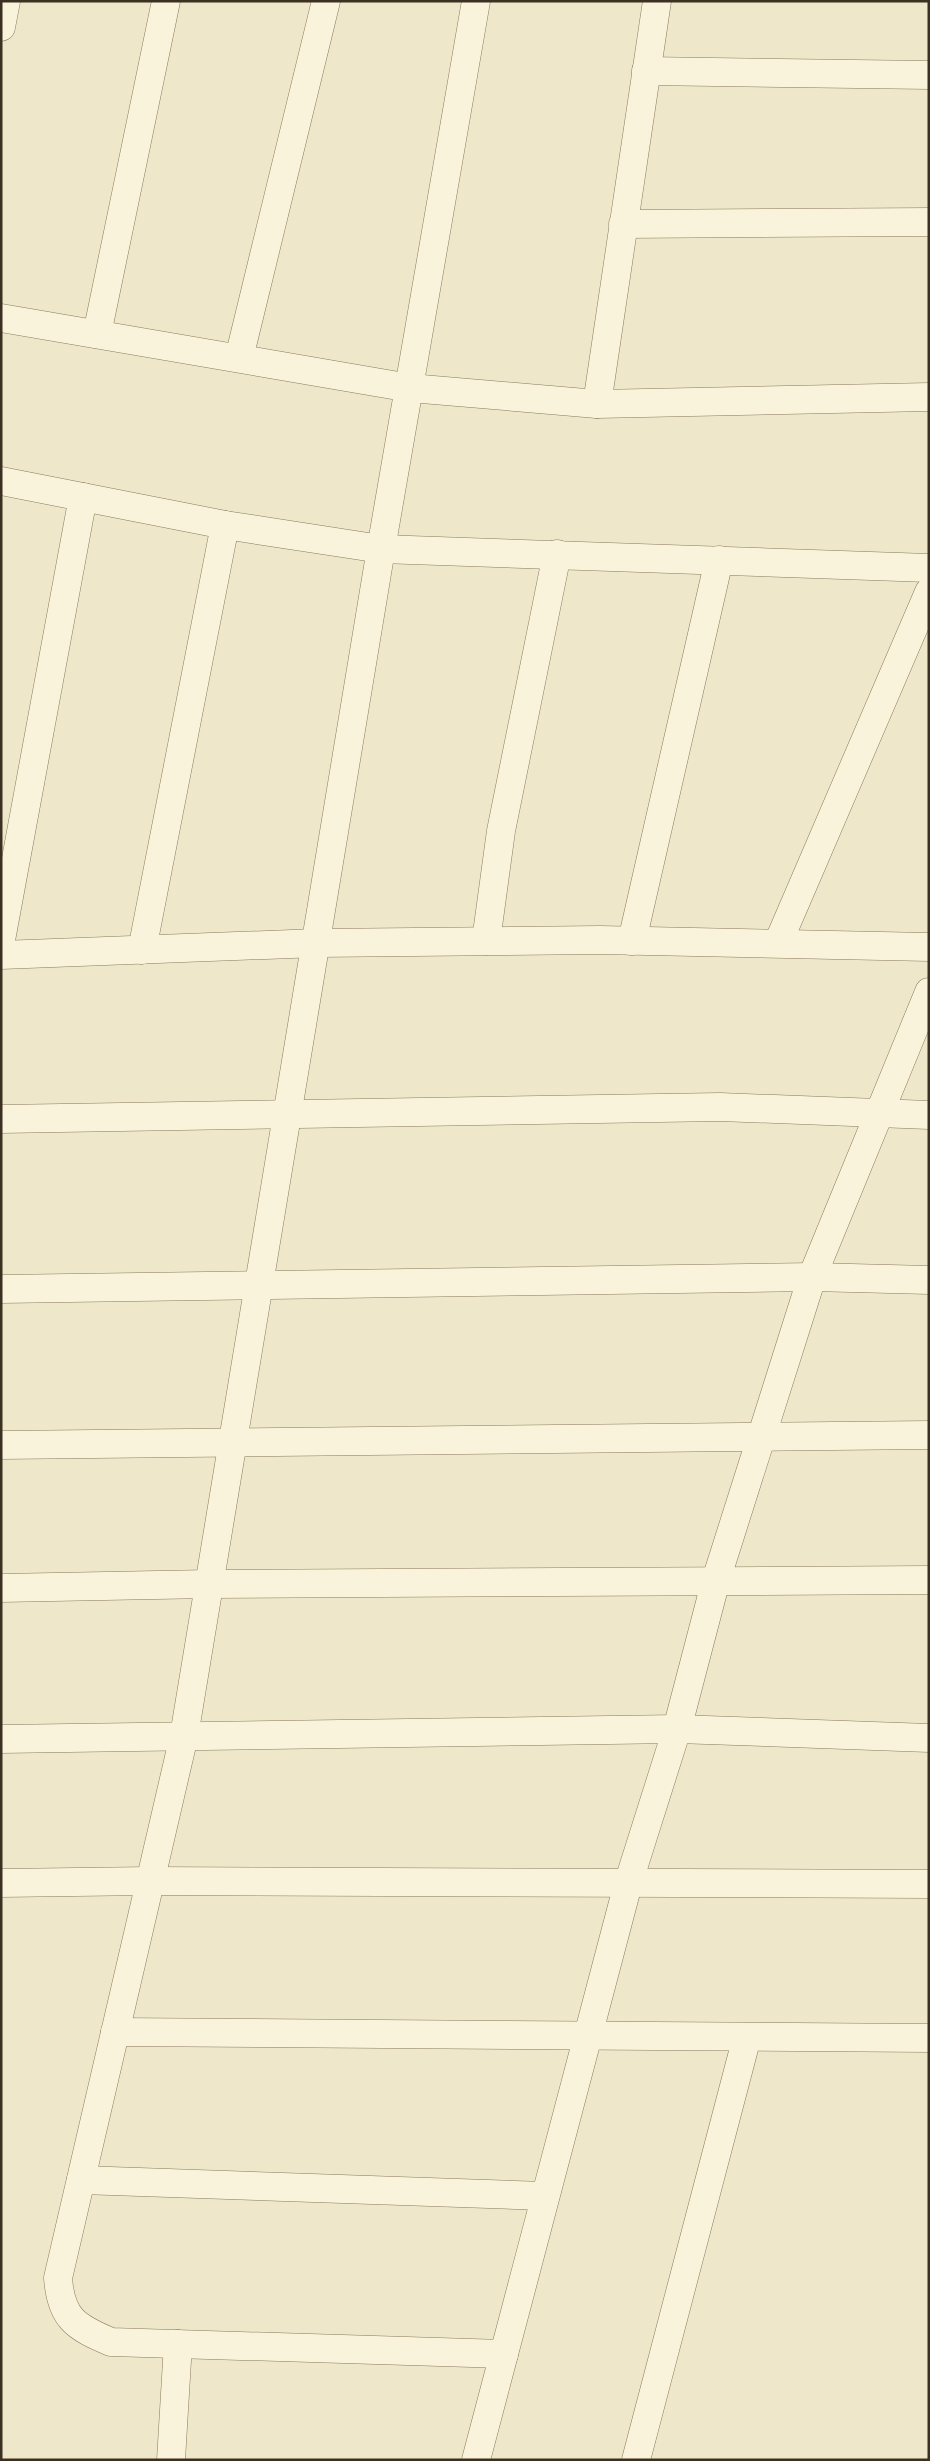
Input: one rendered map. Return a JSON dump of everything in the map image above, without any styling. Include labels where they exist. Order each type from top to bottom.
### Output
[{"type":"street","points":[[1,27],[6,1]]},
{"type":"street","points":[[97,334],[166,1]]},
{"type":"street","points":[[239,358],[326,1]]},
{"type":"street","points":[[476,1],[382,549],[184,1736],[58,2278],[60,2300],[73,2321],[87,2332],[111,2342],[504,2354]]},
{"type":"street","points":[[596,404],[657,1]]},
{"type":"street","points":[[646,71],[929,75]]},
{"type":"street","points":[[623,224],[929,222]]},
{"type":"street","points":[[1,318],[410,388],[596,404],[929,397]]},
{"type":"street","points":[[1,481],[225,525],[382,549],[929,568]]},
{"type":"street","points":[[1,940],[83,497]]},
{"type":"street","points":[[142,950],[225,525]]},
{"type":"street","points":[[486,941],[501,831],[557,554]]},
{"type":"street","points":[[632,941],[719,560]]},
{"type":"street","points":[[778,943],[929,592]]},
{"type":"street","points":[[1,955],[317,943],[486,941],[632,941],[929,947]]},
{"type":"street","points":[[476,2460],[628,1884],[677,1729],[716,1580],[812,1277],[929,992]]},
{"type":"street","points":[[1,1119],[720,1107],[929,1115]]},
{"type":"street","points":[[1,1289],[812,1277],[929,1280]]},
{"type":"street","points":[[1,1445],[929,1435]]},
{"type":"street","points":[[1,1588],[209,1584],[929,1580]]},
{"type":"street","points":[[1,1739],[677,1729],[929,1738]]},
{"type":"street","points":[[1,1883],[150,1881],[929,1884]]},
{"type":"street","points":[[115,2032],[929,2038]]},
{"type":"street","points":[[636,2460],[747,2037]]},
{"type":"street","points":[[81,2180],[545,2196]]},
{"type":"street","points":[[171,2460],[178,2344]]}]
